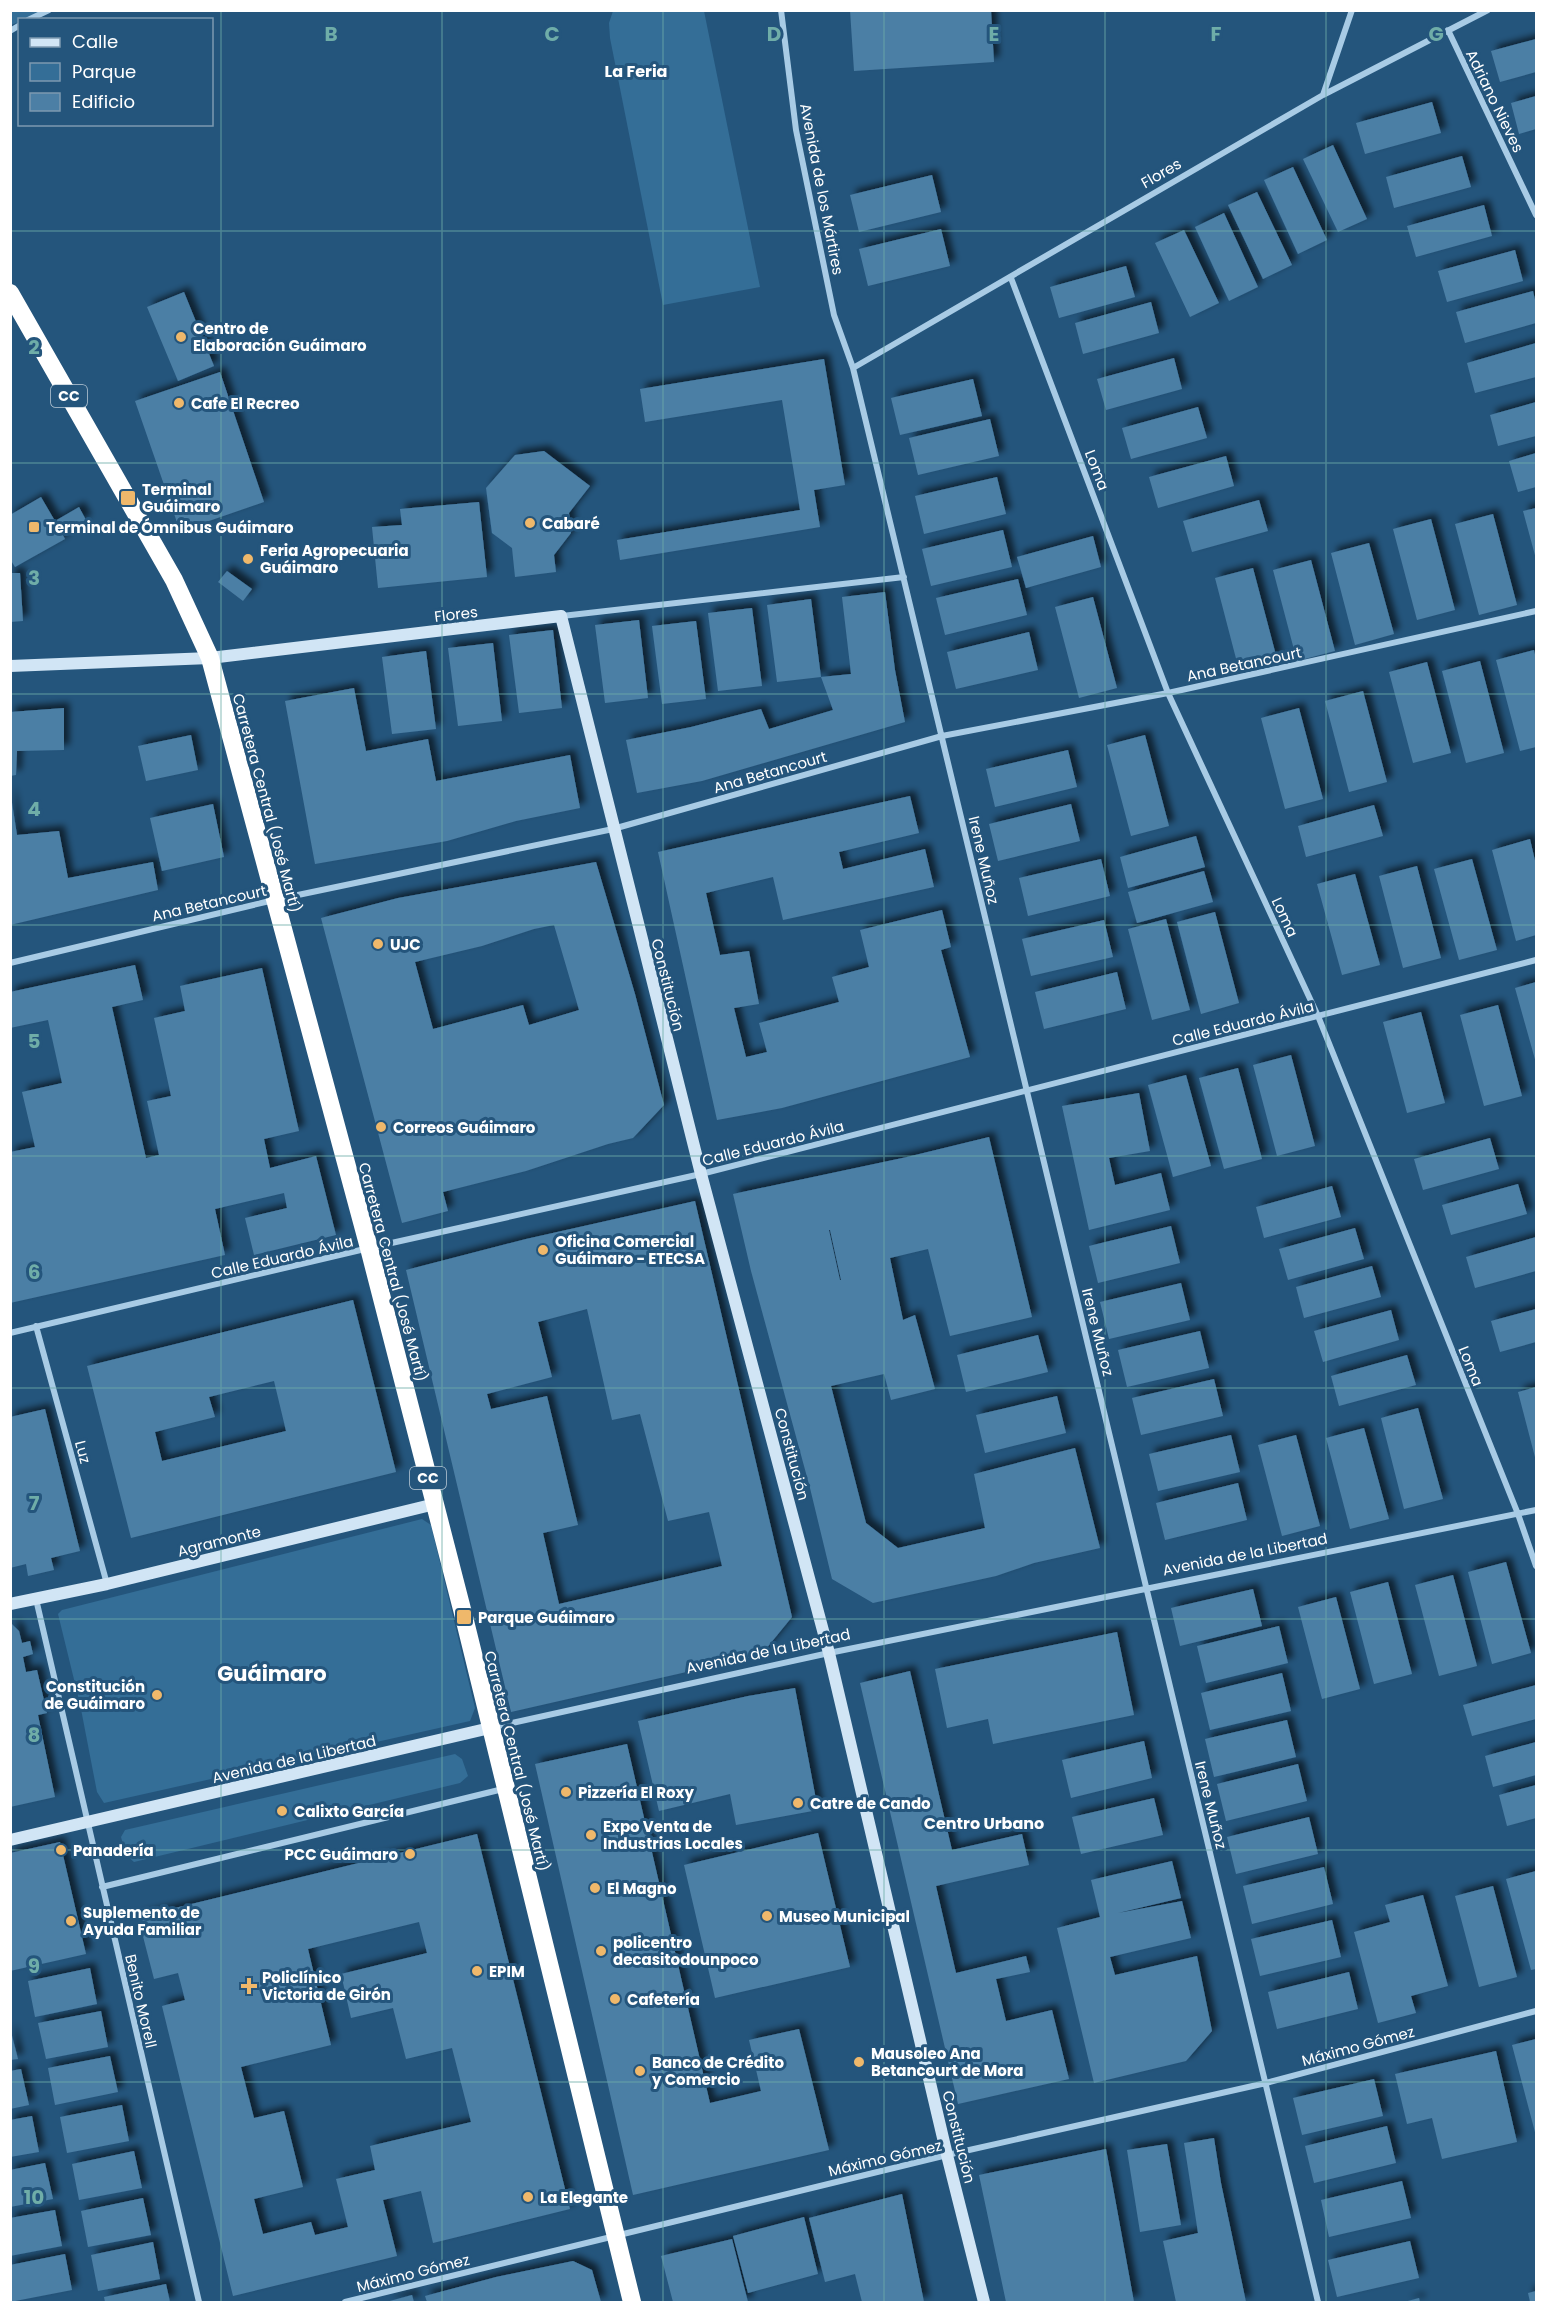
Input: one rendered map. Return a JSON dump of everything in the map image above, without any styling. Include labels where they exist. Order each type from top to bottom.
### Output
[{"type":"highway","name":"Carretera Central (José Martí)","points":[[10,293],[174,580],[210,658],[369,1248],[435,1504],[632,2302]]},
{"type":"street","points":[[32,18],[49,10]]},
{"type":"street","name":"Avenida de los Mártires","points":[[781,10],[799,142],[834,315],[853,368]]},
{"type":"street","points":[[1323,95],[1352,10]]},
{"type":"street","name":"Flores","points":[[853,368],[1323,95],[1488,10]]},
{"type":"street","name":"Adriano Nieves","points":[[1448,30],[1536,215]]},
{"type":"street","name":"Loma","points":[[1011,278],[1168,693],[1318,1016],[1518,1514],[1536,1566]]},
{"type":"street","name":"Irene Muñoz","points":[[853,368],[1318,2302]]},
{"type":"street","name":"Flores","points":[[10,666],[210,658],[904,577]]},
{"type":"street","name":"Ana Betancourt","points":[[10,963],[274,900],[613,829],[942,736],[1168,693],[1536,611]]},
{"type":"street","name":"Constitución","points":[[561,616],[701,1174],[829,1653],[947,2155],[984,2302]]},
{"type":"street","name":"Calle Eduardo Ávila","points":[[10,1333],[369,1248],[701,1174],[1536,960]]},
{"type":"street","name":"Luz","points":[[36,1326],[107,1584]]},
{"type":"street","name":"Agramonte","points":[[10,1605],[107,1584],[435,1504]]},
{"type":"street","name":"Avenida de la Libertad","points":[[10,1840],[490,1728],[829,1653],[1536,1510]]},
{"type":"street","name":"Benito Morell","points":[[36,1599],[199,2302]]},
{"type":"street","points":[[102,1887],[506,1789]]},
{"type":"street","name":"Máximo Gómez","points":[[345,2302],[947,2155],[1266,2083],[1536,2011]]},
{"type":"green space","points":[[11,11],[48,11],[30,18],[18,18],[18,22],[11,25]]},
{"type":"green space","points":[[613,11],[704,11],[760,287],[663,305],[610,38],[609,23]]},
{"type":"green space","name":"Parque Guáimaro","points":[[422,1519],[431,1525],[475,1708],[470,1721],[104,1803],[97,1792],[80,1704],[58,1614],[62,1610]]},
{"type":"green space","points":[[455,1754],[462,1759],[468,1776],[460,1783],[134,1862],[126,1855],[121,1837],[125,1830]]},
{"type":"building","points":[[850,10],[991,10],[994,62],[854,71]]},
{"type":"building","points":[[1536,39],[1536,72],[1500,82],[1491,51]]},
{"type":"building","points":[[1536,96],[1536,129],[1519,134],[1511,103]]},
{"type":"building","points":[[1432,102],[1441,133],[1365,154],[1356,123]]},
{"type":"building","points":[[1333,145],[1367,219],[1338,232],[1303,159]]},
{"type":"building","points":[[1462,156],[1471,187],[1394,208],[1386,177]]},
{"type":"building","points":[[1293,167],[1327,240],[1298,254],[1264,180]]},
{"type":"building","points":[[932,175],[941,212],[859,232],[850,195]]},
{"type":"building","points":[[1257,192],[1292,265],[1263,279],[1228,205]]},
{"type":"building","points":[[1484,205],[1492,236],[1416,257],[1407,226]]},
{"type":"building","points":[[1224,213],[1258,287],[1229,301],[1195,227]]},
{"type":"building","points":[[941,229],[950,266],[868,286],[859,249]]},
{"type":"building","points":[[1184,230],[1219,303],[1190,317],[1155,243]]},
{"type":"building","points":[[1515,250],[1523,281],[1447,302],[1438,271]]},
{"type":"building","points":[[1126,266],[1135,297],[1059,318],[1050,287]]},
{"type":"building","points":[[1533,291],[1536,323],[1465,343],[1456,312]]},
{"type":"building","name":"Centro de Elaboración Guáimaro","points":[[184,292],[214,366],[178,381],[147,307]]},
{"type":"building","points":[[1151,302],[1159,333],[1083,354],[1075,323]]},
{"type":"building","points":[[1536,343],[1536,377],[1475,393],[1467,363]]},
{"type":"building","points":[[1174,358],[1182,389],[1106,410],[1097,379]]},
{"type":"building","points":[[824,359],[845,485],[814,490],[820,527],[620,560],[617,540],[800,510],[782,400],[645,422],[640,389]]},
{"type":"building","points":[[220,372],[264,502],[180,531],[135,401]]},
{"type":"building","points":[[973,379],[982,416],[900,435],[891,398]]},
{"type":"building","points":[[1536,402],[1536,436],[1498,446],[1490,415]]},
{"type":"building","points":[[1198,407],[1207,438],[1131,459],[1122,428]]},
{"type":"building","points":[[990,419],[999,456],[918,475],[909,438]]},
{"type":"building","name":"Cabaré","points":[[544,451],[590,486],[569,513],[571,533],[554,555],[556,572],[515,577],[512,548],[492,533],[486,488],[515,455]]},
{"type":"building","points":[[1536,453],[1536,487],[1518,492],[1509,461]]},
{"type":"building","points":[[1226,456],[1234,486],[1158,508],[1149,477]]},
{"type":"building","points":[[997,477],[1006,514],[924,534],[915,496]]},
{"type":"building","name":"Terminal de Ómnibus Guáimaro","points":[[41,497],[55,521],[79,507],[86,520],[62,533],[65,539],[15,567],[10,559],[10,515]]},
{"type":"building","points":[[1259,500],[1268,531],[1192,552],[1183,521]]},
{"type":"building","points":[[479,502],[487,577],[378,588],[372,527],[402,525],[400,509]]},
{"type":"building","points":[[1536,508],[1536,559],[1523,511]]},
{"type":"building","points":[[1493,514],[1517,605],[1479,615],[1455,524]]},
{"type":"building","points":[[1431,519],[1455,610],[1417,620],[1393,529]]},
{"type":"building","points":[[1003,530],[1012,567],[931,586],[922,549]]},
{"type":"building","points":[[1093,536],[1101,567],[1026,588],[1017,557]]},
{"type":"building","points":[[1369,543],[1394,634],[1355,645],[1331,553]]},
{"type":"building","points":[[1311,560],[1335,651],[1297,661],[1273,570]]},
{"type":"building","points":[[1253,568],[1277,659],[1239,670],[1215,578]]},
{"type":"building","points":[[227,571],[252,589],[243,601],[218,582]]},
{"type":"building","points":[[10,573],[20,573],[23,621],[10,622]]},
{"type":"building","points":[[1018,579],[1027,615],[945,635],[936,598]]},
{"type":"building","points":[[885,592],[895,670],[905,722],[702,781],[637,793],[626,740],[691,727],[761,709],[769,729],[833,710],[821,677],[851,674],[842,597]]},
{"type":"building","points":[[1093,597],[1117,688],[1079,698],[1055,607]]},
{"type":"building","points":[[811,599],[821,677],[777,682],[767,605]]},
{"type":"building","points":[[752,608],[762,686],[718,691],[708,613]]},
{"type":"building","points":[[639,620],[648,698],[605,703],[595,625]]},
{"type":"building","points":[[696,621],[706,699],[662,704],[652,626]]},
{"type":"building","points":[[553,630],[562,708],[519,713],[509,635]]},
{"type":"building","points":[[1029,632],[1038,670],[956,689],[947,652]]},
{"type":"building","points":[[493,643],[502,721],[458,726],[448,648]]},
{"type":"building","points":[[1534,650],[1536,659],[1536,747],[1520,751],[1496,660]]},
{"type":"building","points":[[426,651],[436,729],[392,734],[382,657]]},
{"type":"building","points":[[1480,661],[1504,753],[1466,763],[1442,671]]},
{"type":"building","points":[[1427,662],[1451,753],[1413,763],[1389,672]]},
{"type":"building","points":[[354,688],[366,751],[428,739],[436,781],[570,755],[580,808],[516,821],[447,841],[315,864],[285,701]]},
{"type":"building","points":[[1363,691],[1387,782],[1349,792],[1325,701]]},
{"type":"building","points":[[64,708],[64,750],[17,751],[16,775],[10,776],[10,712]]},
{"type":"building","points":[[1299,708],[1323,799],[1285,809],[1261,718]]},
{"type":"building","points":[[191,735],[198,770],[146,781],[138,746]]},
{"type":"building","points":[[1145,735],[1169,826],[1131,836],[1107,745]]},
{"type":"building","points":[[1068,750],[1077,787],[995,807],[986,769]]},
{"type":"building","points":[[10,790],[17,835],[59,831],[68,878],[153,862],[158,890],[10,925]]},
{"type":"building","points":[[910,796],[919,833],[839,852],[843,869],[925,849],[934,887],[783,920],[773,877],[706,893],[720,955],[749,951],[759,1004],[734,1008],[746,1057],[767,1052],[759,1023],[839,1002],[832,977],[869,967],[860,930],[942,910],[951,947],[941,950],[970,1057],[782,1108],[717,1120],[658,852]]},
{"type":"building","points":[[213,804],[224,857],[162,871],[150,818]]},
{"type":"building","points":[[1071,804],[1080,841],[998,861],[989,824]]},
{"type":"building","points":[[1374,805],[1383,836],[1306,857],[1298,826]]},
{"type":"building","points":[[1196,836],[1205,867],[1128,888],[1120,857]]},
{"type":"building","points":[[1530,839],[1536,865],[1536,935],[1516,941],[1492,850]]},
{"type":"building","points":[[1101,859],[1110,896],[1028,916],[1019,878]]},
{"type":"building","points":[[1472,859],[1497,950],[1459,960],[1434,869]]},
{"type":"building","points":[[596,862],[635,994],[664,1105],[633,1138],[526,1171],[443,1192],[448,1211],[402,1223],[321,918],[398,898]],"holes":[[[554,925],[579,1010],[529,1025],[523,1005],[433,1029],[415,962]]]},
{"type":"building","points":[[1417,866],[1441,958],[1403,968],[1379,876]]},
{"type":"building","points":[[1204,871],[1213,902],[1137,923],[1128,892]]},
{"type":"building","points":[[1355,874],[1380,965],[1342,975],[1317,884]]},
{"type":"building","points":[[1215,912],[1239,1003],[1201,1014],[1177,922]]},
{"type":"building","points":[[1166,919],[1190,1010],[1152,1020],[1128,929]]},
{"type":"building","points":[[1104,920],[1113,957],[1031,976],[1022,939]]},
{"type":"building","points":[[135,965],[143,1000],[112,1007],[146,1158],[159,1155],[147,1101],[171,1096],[154,1018],[185,1011],[180,986],[262,968],[299,1131],[264,1139],[270,1168],[316,1156],[336,1235],[254,1255],[245,1218],[287,1208],[284,1193],[215,1209],[225,1255],[10,1303],[10,1152],[35,1147],[22,1092],[62,1083],[48,1020],[10,1028],[10,992]]},
{"type":"building","points":[[1117,972],[1126,1009],[1044,1029],[1035,992]]},
{"type":"building","points":[[1536,982],[1536,1063],[1515,988]]},
{"type":"building","points":[[1498,1005],[1522,1096],[1484,1106],[1460,1015]]},
{"type":"building","points":[[1421,1012],[1445,1103],[1407,1113],[1383,1022]]},
{"type":"building","points":[[1291,1055],[1315,1146],[1277,1156],[1253,1065]]},
{"type":"building","points":[[1238,1068],[1262,1159],[1224,1169],[1199,1078]]},
{"type":"building","points":[[1186,1075],[1211,1166],[1173,1177],[1148,1085]]},
{"type":"building","points":[[1139,1093],[1150,1151],[1109,1158],[1115,1185],[1161,1173],[1170,1210],[1089,1230],[1062,1106]]},
{"type":"building","points":[[989,1137],[1032,1317],[950,1336],[928,1249],[890,1258],[903,1320],[915,1315],[935,1389],[891,1400],[884,1374],[831,1386],[866,1523],[898,1548],[985,1528],[974,1474],[1075,1448],[1100,1548],[1034,1563],[996,1576],[873,1603],[832,1579],[733,1194]],"holes":[[[829,1230],[830,1230],[841,1280]]]},
{"type":"building","points":[[1490,1138],[1499,1169],[1423,1190],[1414,1159]]},
{"type":"building","points":[[1518,1184],[1527,1214],[1451,1235],[1442,1205]]},
{"type":"building","points":[[1332,1186],[1341,1217],[1264,1238],[1256,1207]]},
{"type":"building","points":[[695,1201],[792,1617],[761,1655],[511,1712],[406,1270],[526,1239]],"holes":[[[587,1309],[612,1420],[640,1414],[668,1521],[709,1512],[722,1566],[559,1604],[543,1533],[578,1525],[547,1396],[491,1409],[487,1394],[552,1377],[538,1322]]]},
{"type":"building","points":[[1171,1226],[1180,1263],[1098,1283],[1089,1246]]},
{"type":"building","points":[[1355,1228],[1364,1259],[1288,1280],[1279,1249]]},
{"type":"building","points":[[1536,1237],[1536,1271],[1475,1288],[1466,1257]]},
{"type":"building","points":[[1372,1266],[1381,1297],[1304,1318],[1296,1287]]},
{"type":"building","points":[[1181,1283],[1190,1320],[1109,1339],[1100,1302]]},
{"type":"building","points":[[353,1300],[396,1472],[131,1538],[87,1366]],"holes":[[[274,1381],[286,1431],[162,1461],[155,1432],[215,1417],[209,1397]]]},
{"type":"building","points":[[1536,1309],[1536,1342],[1500,1352],[1491,1321]]},
{"type":"building","points":[[1391,1310],[1399,1340],[1323,1362],[1314,1331]]},
{"type":"building","points":[[1200,1331],[1209,1368],[1127,1387],[1118,1350]]},
{"type":"building","points":[[1038,1335],[1048,1372],[966,1392],[957,1355]]},
{"type":"building","points":[[1407,1355],[1416,1385],[1339,1406],[1331,1376]]},
{"type":"building","points":[[1214,1379],[1223,1416],[1141,1435],[1132,1398]]},
{"type":"building","points":[[1536,1387],[1536,1461],[1518,1392]]},
{"type":"building","points":[[1057,1396],[1066,1433],[985,1453],[976,1415]]},
{"type":"building","points":[[1418,1408],[1443,1499],[1404,1509],[1381,1418]]},
{"type":"building","points":[[45,1409],[80,1551],[51,1558],[54,1570],[28,1576],[26,1564],[10,1568],[10,1417]]},
{"type":"building","points":[[1364,1428],[1389,1519],[1350,1529],[1326,1438]]},
{"type":"building","points":[[1231,1435],[1240,1472],[1158,1491],[1149,1454]]},
{"type":"building","points":[[1296,1435],[1320,1526],[1282,1536],[1258,1445]]},
{"type":"building","points":[[1238,1483],[1247,1520],[1165,1540],[1156,1503]]},
{"type":"building","points":[[1506,1562],[1531,1653],[1492,1664],[1468,1572]]},
{"type":"building","points":[[1453,1575],[1477,1666],[1439,1676],[1415,1585]]},
{"type":"building","points":[[1388,1582],[1412,1674],[1374,1684],[1350,1592]]},
{"type":"building","points":[[1253,1589],[1262,1626],[1180,1646],[1171,1608]]},
{"type":"building","points":[[1336,1597],[1360,1689],[1322,1699],[1298,1607]]},
{"type":"building","points":[[12,1624],[19,1631],[22,1643],[30,1641],[33,1654],[23,1657],[26,1672],[37,1670],[47,1713],[38,1715],[55,1797],[10,1807]]},
{"type":"building","points":[[1279,1626],[1288,1663],[1206,1683],[1197,1646]]},
{"type":"building","points":[[1117,1632],[1134,1715],[993,1744],[988,1719],[947,1728],[935,1669]]},
{"type":"building","points":[[910,1671],[952,1850],[1022,1834],[1029,1865],[936,1886],[956,1973],[1026,1956],[1030,1972],[996,1979],[1006,2021],[1052,2010],[1069,2079],[958,2104],[860,1683]]},
{"type":"building","points":[[1282,1673],[1291,1711],[1210,1730],[1201,1693]]},
{"type":"building","points":[[1536,1685],[1536,1719],[1472,1736],[1463,1705]]},
{"type":"building","points":[[795,1688],[818,1810],[736,1825],[730,1794],[659,1811],[638,1721],[748,1696]]},
{"type":"building","points":[[1287,1720],[1296,1757],[1214,1777],[1205,1739]]},
{"type":"building","points":[[1144,1741],[1152,1778],[1071,1798],[1062,1760]]},
{"type":"building","points":[[1536,1742],[1536,1775],[1493,1787],[1485,1756]]},
{"type":"building","points":[[627,1744],[710,2103],[761,2091],[749,2040],[799,2029],[829,2150],[633,2195],[535,1764]]},
{"type":"building","points":[[1298,1764],[1307,1801],[1226,1821],[1217,1784]]},
{"type":"building","points":[[1536,1785],[1536,1818],[1507,1826],[1499,1795]]},
{"type":"building","points":[[1154,1798],[1163,1835],[1081,1854],[1072,1817]]},
{"type":"building","points":[[1309,1817],[1318,1854],[1236,1874],[1227,1837]]},
{"type":"building","name":"Museo Municipal","points":[[818,1833],[850,1967],[715,1998],[684,1865]]},
{"type":"building","points":[[477,1834],[570,2209],[433,2243],[421,2191],[383,2200],[397,2256],[233,2296],[162,2006],[185,2000],[178,1973],[154,1979],[138,1917]],"holes":[[[419,1922],[427,1953],[341,1974],[351,2018],[393,2008],[406,2059],[452,2048],[471,2122],[370,2146],[375,2170],[336,2179],[348,2227],[315,2235],[311,2222],[263,2234],[254,2199],[303,2187],[284,2111],[254,2118],[241,2067],[331,2045],[308,1949]]]},
{"type":"building","points":[[60,1842],[86,1954],[10,1971],[10,1853]]},
{"type":"building","points":[[1172,1861],[1181,1898],[1118,1913],[1182,1901],[1191,1938],[1110,1957],[1115,1975],[1197,1956],[1212,2031],[1186,2061],[1094,2083],[1057,1928],[1100,1917],[1091,1880]]},
{"type":"building","points":[[1324,1867],[1333,1904],[1252,1924],[1243,1886]]},
{"type":"building","points":[[1536,1871],[1536,1969],[1531,1970],[1506,1879]]},
{"type":"building","points":[[1493,1886],[1517,1977],[1479,1987],[1455,1896]]},
{"type":"building","points":[[1423,1895],[1448,1986],[1411,1996],[1416,2013],[1378,2023],[1354,1932],[1390,1922],[1385,1905]]},
{"type":"building","points":[[1332,1920],[1341,1957],[1260,1976],[1251,1939]]},
{"type":"building","points":[[90,1968],[97,2004],[35,2017],[28,1981]]},
{"type":"building","points":[[1349,1972],[1358,2009],[1277,2029],[1268,1992]]},
{"type":"building","points":[[101,2011],[108,2047],[46,2059],[38,2023]]},
{"type":"building","points":[[10,2028],[18,2059],[10,2060]]},
{"type":"building","points":[[1536,2039],[1536,2136],[1512,2045]]},
{"type":"building","points":[[1496,2051],[1517,2142],[1442,2159],[1432,2118],[1407,2124],[1395,2074]]},
{"type":"building","points":[[110,2056],[118,2092],[55,2105],[48,2068]]},
{"type":"building","points":[[21,2069],[29,2105],[10,2109],[10,2071]]},
{"type":"building","points":[[1374,2079],[1383,2116],[1302,2135],[1293,2098]]},
{"type":"building","points":[[122,2105],[129,2141],[67,2153],[60,2117]]},
{"type":"building","points":[[32,2116],[39,2152],[10,2157],[10,2120]]},
{"type":"building","points":[[1387,2126],[1396,2163],[1314,2183],[1305,2146]]},
{"type":"building","points":[[1214,2138],[1246,2302],[1176,2302],[1163,2241],[1198,2233],[1184,2143]]},
{"type":"building","points":[[1167,2144],[1181,2225],[1140,2232],[1127,2150]]},
{"type":"building","points":[[1106,2149],[1134,2302],[1006,2302],[979,2175]]},
{"type":"building","points":[[134,2151],[142,2188],[79,2200],[72,2164]]},
{"type":"building","points":[[45,2163],[53,2199],[10,2207],[10,2170]]},
{"type":"building","points":[[1402,2181],[1411,2218],[1329,2237],[1321,2200]]},
{"type":"building","points":[[902,2194],[924,2302],[862,2302],[855,2274],[825,2282],[809,2218]]},
{"type":"building","points":[[143,2198],[151,2235],[88,2247],[81,2211]]},
{"type":"building","points":[[55,2210],[62,2246],[10,2256],[10,2218]]},
{"type":"building","points":[[804,2217],[818,2274],[748,2293],[733,2236]]},
{"type":"building","points":[[732,2239],[748,2302],[673,2302],[661,2256]]},
{"type":"building","points":[[1410,2241],[1419,2278],[1337,2297],[1328,2260]]},
{"type":"building","points":[[153,2242],[160,2279],[98,2291],[91,2255]]},
{"type":"building","points":[[65,2254],[72,2290],[10,2302],[10,2265]]},
{"type":"building","points":[[573,2261],[592,2270],[601,2302],[427,2302],[425,2296],[496,2277]]},
{"type":"building","points":[[166,2284],[170,2302],[105,2302],[104,2297]]},
{"type":"building","points":[[1536,2291],[1536,2302],[1530,2302],[1528,2293]]},
{"type":"building","points":[[412,2295],[414,2302],[386,2302]]},
{"type":"building","points":[[1419,2298],[1420,2302],[1404,2302]]},
{"type":"place","name":"Centro de Elaboración Guáimaro","points":[[181,337]]},
{"type":"place","name":"Cafe El Recreo","points":[[179,403]]},
{"type":"place","name":"Terminal Guáimaro","points":[[128,498]]},
{"type":"place","name":"Cabaré","points":[[530,523]]},
{"type":"place","name":"Terminal de Ómnibus Guáimaro","points":[[34,527]]},
{"type":"place","name":"Feria Agropecuaria Guáimaro","points":[[248,559]]},
{"type":"place","name":"UJC","points":[[378,944]]},
{"type":"place","name":"Correos Guáimaro","points":[[381,1127]]},
{"type":"place","name":"Oficina Comercial Guáimaro - ETECSA","points":[[543,1250]]},
{"type":"place","name":"Parque Guáimaro","points":[[464,1617]]},
{"type":"place","name":"Constitución de Guáimaro","points":[[157,1695]]},
{"type":"place","name":"Pizzería El Roxy","points":[[566,1792]]},
{"type":"place","name":"Catre de Cando","points":[[798,1803]]},
{"type":"place","name":"Calixto García","points":[[282,1811]]},
{"type":"place","name":"Expo Venta de Industrias Locales","points":[[591,1835]]},
{"type":"place","name":"Panadería","points":[[61,1850]]},
{"type":"place","name":"PCC Guáimaro","points":[[410,1854]]},
{"type":"place","name":"El Magno","points":[[595,1888]]},
{"type":"place","name":"Museo Municipal","points":[[767,1916]]},
{"type":"place","name":"Suplemento de Ayuda Familiar","points":[[71,1921]]},
{"type":"place","name":"policentro decasitodounpoco","points":[[601,1951]]},
{"type":"place","name":"EPIM","points":[[477,1971]]},
{"type":"place","name":"Policlínico Victoria de Girón","points":[[249,1986]]},
{"type":"place","name":"Cafetería","points":[[615,1999]]},
{"type":"place","name":"Mausoleo Ana Betancourt de Mora","points":[[859,2062]]},
{"type":"place","name":"Banco de Crédito y Comercio","points":[[640,2071]]},
{"type":"place","name":"La Elegante","points":[[528,2197]]},
{"type":"district","name":"La Feria","points":[[636,71]]},
{"type":"district","name":"Guáimaro","points":[[272,1673]]},
{"type":"district","name":"Centro Urbano","points":[[984,1823]]}]
